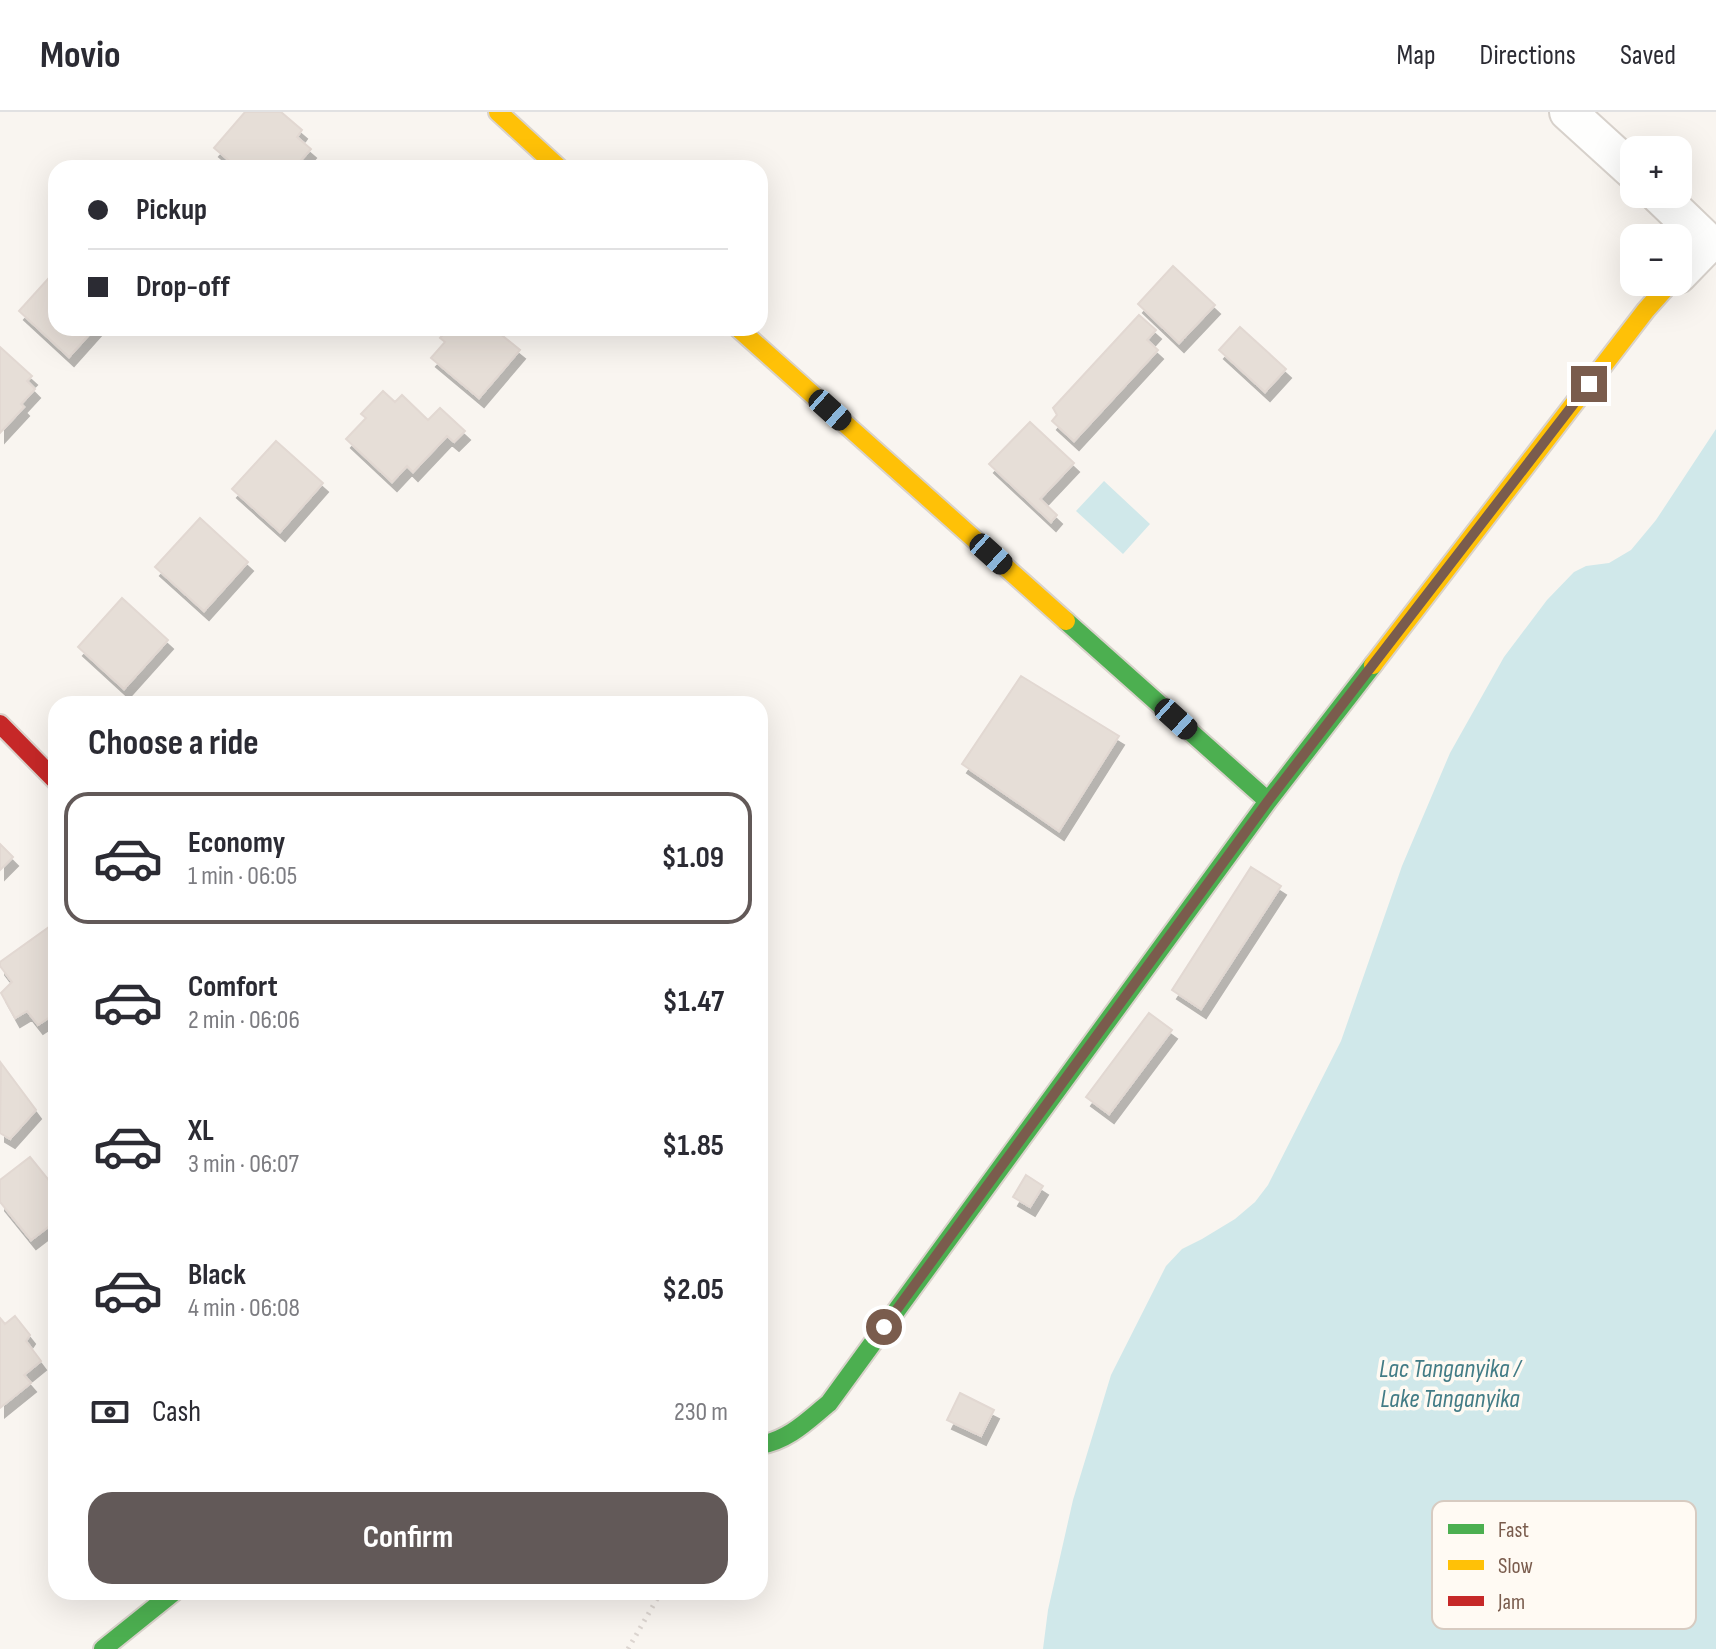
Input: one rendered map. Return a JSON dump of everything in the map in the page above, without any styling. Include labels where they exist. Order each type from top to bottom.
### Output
[{"type":"street","points":[[498,112],[550,160]]},
{"type":"street","points":[[1568,112],[1620,159]]},
{"type":"street","points":[[1675,208],[1713,239],[1692,261]]},
{"type":"street","points":[[768,1443],[792,1434],[829,1403],[1268,801],[1658,296]]},
{"type":"street","points":[[747,336],[1268,801]]},
{"type":"street","points":[[0,724],[48,773]]},
{"type":"street","points":[[103,1649],[164,1600]]},
{"type":"path","points":[[628,1649],[656,1600]]},
{"type":"water","name":"Lac Tanganyika / Lake Tanganyika","points":[[1716,429],[1716,1649],[1043,1649],[1048,1610],[1073,1500],[1111,1375],[1166,1266],[1182,1249],[1235,1219],[1255,1202],[1268,1185],[1341,1041],[1402,866],[1450,753],[1504,657],[1547,600],[1574,572],[1586,566],[1609,563],[1631,550],[1656,520]]},
{"type":"water","points":[[1104,481],[1150,524],[1123,554],[1076,511]]},
{"type":"building","points":[[245,112],[281,112],[302,130],[297,137],[311,149],[301,160],[228,160],[214,148]]},
{"type":"building","points":[[1173,266],[1215,305],[1179,343],[1138,304]]},
{"type":"building","points":[[48,279],[48,336],[88,336],[69,357],[19,311]]},
{"type":"building","points":[[1139,315],[1156,330],[1147,340],[1158,350],[1074,441],[1052,421],[1057,415],[1053,408]]},
{"type":"building","points":[[1240,327],[1286,369],[1265,392],[1219,350]]},
{"type":"building","points":[[503,336],[520,350],[479,398],[431,358],[445,342],[440,338]]},
{"type":"building","points":[[0,347],[32,376],[27,381],[35,389],[21,404],[24,407],[0,433]]},
{"type":"building","points":[[383,391],[395,402],[402,395],[428,420],[440,408],[465,431],[454,442],[447,436],[413,472],[407,466],[392,482],[346,439],[366,418],[361,414]]},
{"type":"building","points":[[1030,422],[1074,463],[1040,499],[1057,515],[1051,522],[989,464]]},
{"type":"building","points":[[276,441],[323,483],[280,532],[232,489]]},
{"type":"building","points":[[200,518],[248,562],[204,611],[155,567]]},
{"type":"building","points":[[122,598],[168,640],[124,689],[78,647]]},
{"type":"building","points":[[1021,676],[1119,736],[1059,831],[962,764]]},
{"type":"building","points":[[0,844],[13,857],[0,870]]},
{"type":"building","points":[[1251,867],[1281,886],[1201,1009],[1172,990]]},
{"type":"building","points":[[48,928],[48,1018],[38,1025],[27,1011],[15,1018],[1,993],[12,982],[0,962]]},
{"type":"building","points":[[1149,1013],[1172,1030],[1109,1114],[1086,1097]]},
{"type":"building","points":[[1,1063],[36,1110],[10,1139],[0,1133]]},
{"type":"building","points":[[30,1157],[48,1179],[48,1227],[31,1240],[0,1202],[0,1180]]},
{"type":"building","points":[[1026,1175],[1043,1186],[1030,1207],[1013,1197]]},
{"type":"building","points":[[15,1316],[30,1335],[26,1341],[41,1361],[24,1375],[31,1383],[0,1408],[0,1318],[5,1324]]},
{"type":"building","points":[[960,1393],[994,1410],[981,1436],[947,1420]]},
{"type":"traffic: fast","points":[[1066,621],[1268,801]]},
{"type":"traffic: fast","points":[[768,1443],[789,1434],[829,1403],[1268,801],[1373,665]]},
{"type":"traffic: fast","points":[[103,1649],[164,1600]]},
{"type":"traffic: slow","points":[[498,112],[550,160]]},
{"type":"traffic: slow","points":[[1373,665],[1658,296]]},
{"type":"traffic: slow","points":[[747,336],[1066,621]]},
{"type":"traffic: jam","points":[[0,724],[48,773]]},
{"type":"route","points":[[884,1327],[1268,801],[1589,384]]}]
